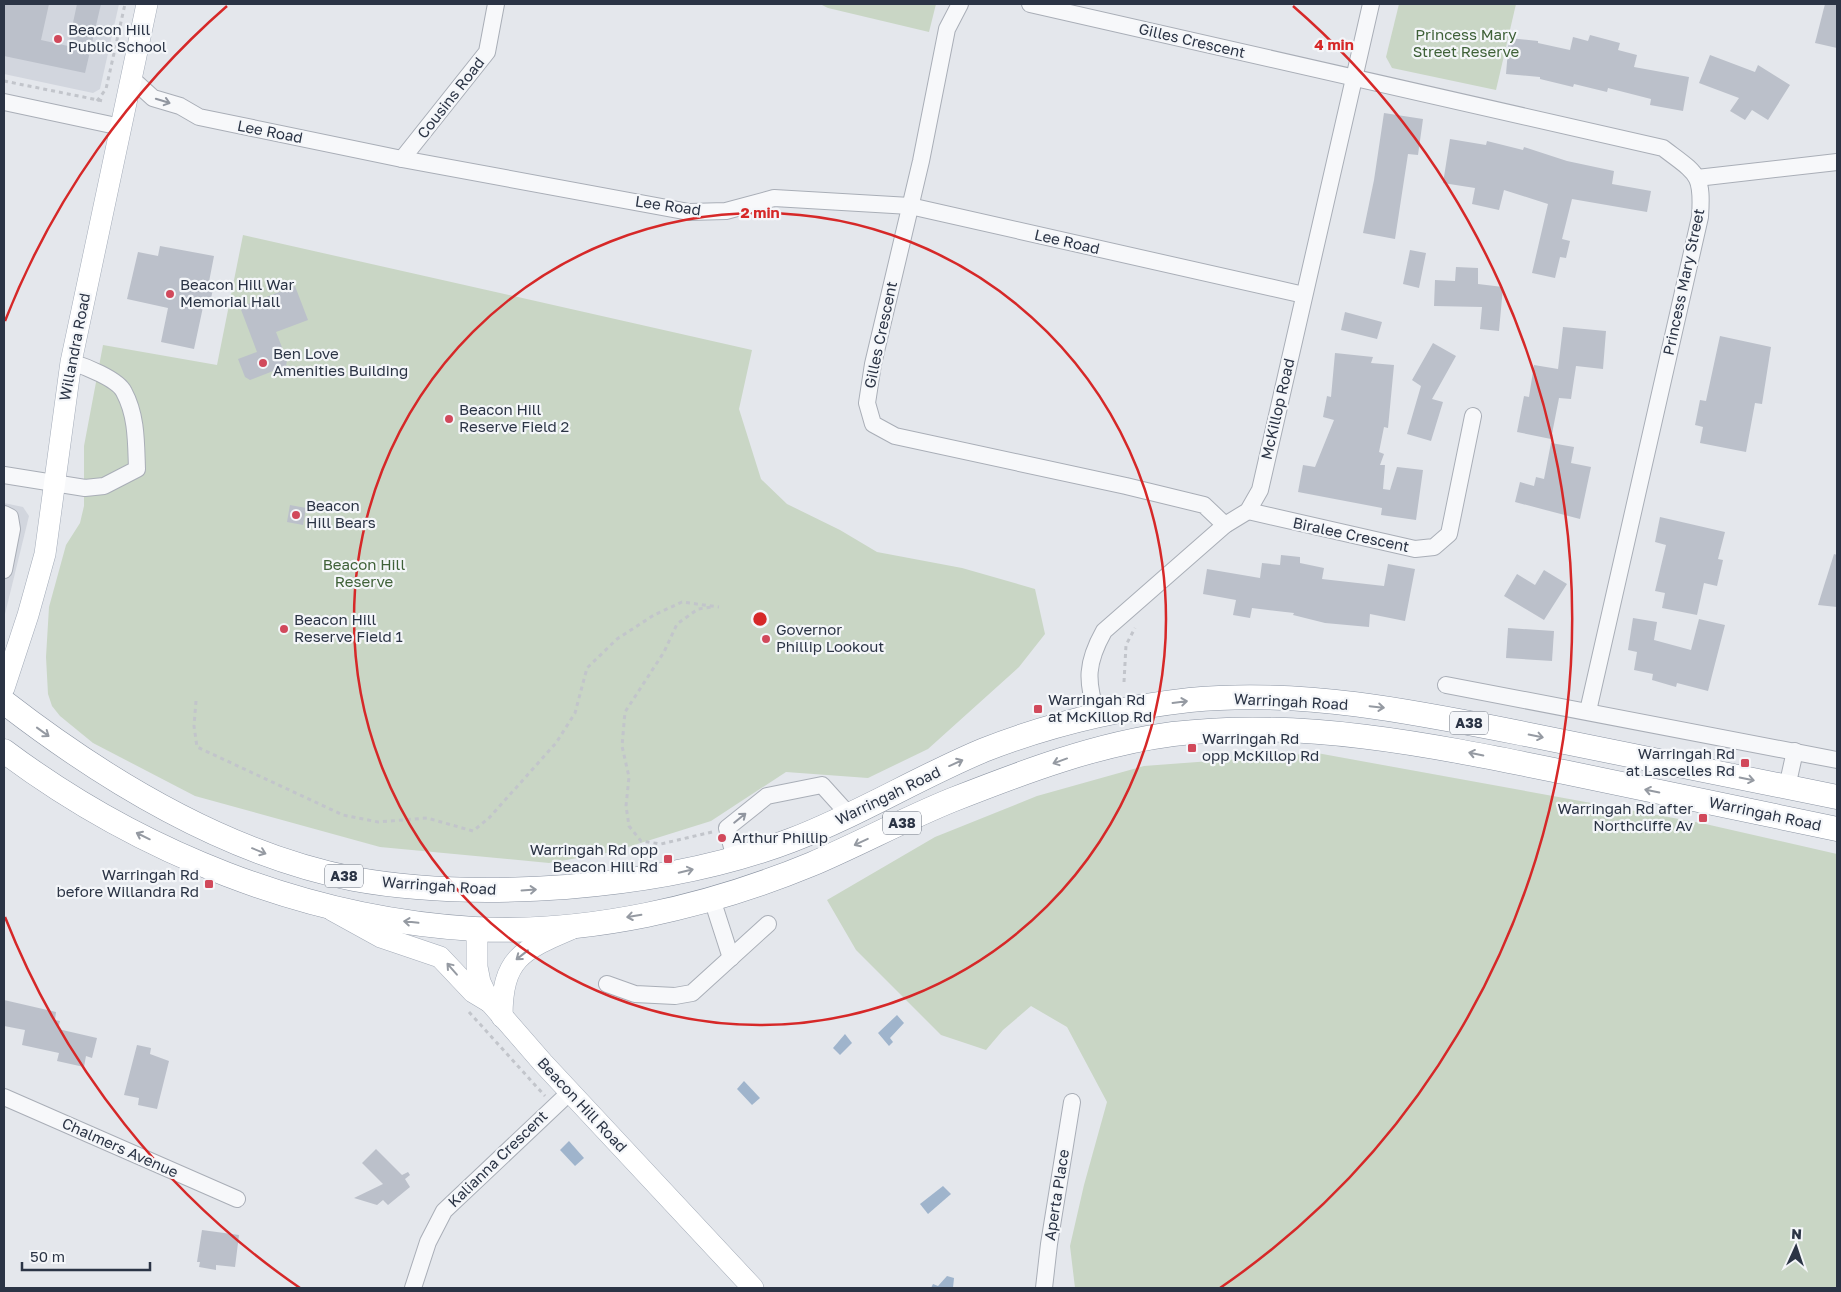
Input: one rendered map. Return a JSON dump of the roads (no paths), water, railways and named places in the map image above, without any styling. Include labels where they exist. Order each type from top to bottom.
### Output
[{"type":"highway","name":"Warringah Road","points":[[4,702],[64,748],[126,786],[214,832],[277,858],[354,879],[480,892],[632,881],[677,873],[735,859],[793,840],[850,816],[984,751],[1038,731],[1097,715],[1186,701],[1242,698],[1306,700],[1383,707],[1837,797]]},
{"type":"highway","name":"McKillop Road","points":[[1097,715],[1107,747]]},
{"type":"highway","name":"Warringah Road","points":[[4,751],[106,818],[187,858],[250,884],[324,906],[401,921],[477,929],[581,925],[659,912],[712,899],[752,887],[814,864],[951,800],[1107,747],[1194,732],[1310,731],[1433,745],[1837,828]]},
{"type":"highway","name":"Beacon Hill Road","points":[[477,929],[480,892]]},
{"type":"main road","name":"Willandra Road","points":[[4,688],[28,615],[45,554],[56,484],[61,420],[71,362],[147,4]]},
{"type":"main road","name":"Warringah Road","points":[[324,906],[381,937],[440,957],[473,992],[495,1009]]},
{"type":"main road","points":[[495,1009],[502,995],[505,979],[516,959],[539,944],[581,925]]},
{"type":"main road","name":"Beacon Hill Road","points":[[477,929],[477,967],[480,982],[495,1009],[753,1288]]},
{"type":"street","name":"Cousins Road","points":[[402,159],[487,52],[496,4]]},
{"type":"street","name":"Gilles Crescent","points":[[960,4],[948,29],[910,206],[873,364],[867,403],[873,424],[896,436],[1204,505],[1225,525]]},
{"type":"street","name":"Gilles Crescent","points":[[1030,4],[1354,78]]},
{"type":"street","name":"McKillop Road","points":[[1097,715],[1090,694],[1089,672],[1093,653],[1104,631],[1225,525],[1248,511],[1260,490],[1371,4]]},
{"type":"street","name":"Lee Road","points":[[131,78],[153,98],[180,106],[199,117],[402,159],[689,212],[726,211],[774,198],[910,206],[1304,295]]},
{"type":"street","points":[[1354,78],[1663,148],[1690,169],[1698,178],[1837,162]]},
{"type":"street","points":[[4,102],[121,127]]},
{"type":"street","name":"Princess Mary Street","points":[[1588,711],[1700,217],[1702,190],[1698,178]]},
{"type":"street","points":[[4,474],[86,488],[104,486],[137,470],[136,428],[124,391],[92,368],[71,362]]},
{"type":"street","name":"Biralee Crescent","points":[[1248,511],[1415,549],[1434,547],[1449,534],[1473,416]]},
{"type":"street","points":[[4,514],[10,517],[12,529],[4,570]]},
{"type":"street","points":[[1446,685],[1837,760]]},
{"type":"street","points":[[1787,787],[1795,751]]},
{"type":"street","points":[[735,859],[727,828],[767,796],[822,785],[850,816]]},
{"type":"street","points":[[712,899],[731,958]]},
{"type":"street","points":[[607,984],[635,994],[675,996],[692,993],[768,924]]},
{"type":"street","name":"Kalianna Crescent","points":[[413,1288],[428,1242],[444,1211],[570,1092]]},
{"type":"street","name":"Chalmers Avenue","points":[[4,1097],[236,1199]]},
{"type":"street","name":"Aperta Place","points":[[1044,1288],[1048,1244],[1072,1102]]},
{"type":"water","points":[[897,1015],[904,1023],[890,1038],[893,1042],[889,1046],[878,1033]]},
{"type":"water","points":[[845,1034],[852,1043],[840,1055],[833,1048]]},
{"type":"water","points":[[744,1081],[760,1098],[752,1105],[737,1089]]},
{"type":"water","points":[[569,1141],[584,1158],[575,1166],[560,1150]]},
{"type":"water","points":[[943,1186],[951,1194],[928,1214],[920,1204]]},
{"type":"water","points":[[947,1276],[954,1278],[953,1288],[931,1288],[933,1284],[938,1286]]},
{"type":"place","name":"Beacon Hill Public School","points":[[58,39]]},
{"type":"place","name":"Beacon Hill War Memorial Hall","points":[[170,294]]},
{"type":"place","name":"Ben Love Amenities Building","points":[[263,363]]},
{"type":"place","name":"Beacon Hill Reserve Field 2","points":[[449,419]]},
{"type":"place","name":"Beacon Hill Bears","points":[[296,515]]},
{"type":"place","name":"Beacon Hill Reserve Field 1","points":[[284,629]]},
{"type":"place","name":"Governor Phillip Lookout","points":[[766,639]]},
{"type":"place","name":"Warringah Rd at McKillop Rd","points":[[1038,709]]},
{"type":"place","name":"Warringah Rd opp McKillop Rd","points":[[1192,748]]},
{"type":"place","name":"Warringah Rd at Lascelles Rd","points":[[1745,763]]},
{"type":"place","name":"Warringah Rd after Northcliffe Av","points":[[1703,818]]},
{"type":"place","name":"Arthur Phillip","points":[[722,838]]},
{"type":"place","name":"Warringah Rd opp Beacon Hill Rd","points":[[668,859]]},
{"type":"place","name":"Warringah Rd before Willandra Rd","points":[[209,884]]},
{"type":"park label","name":"Princess Mary Street Reserve","points":[[1466,44]]},
{"type":"park label","name":"Beacon Hill Reserve","points":[[364,574]]}]
